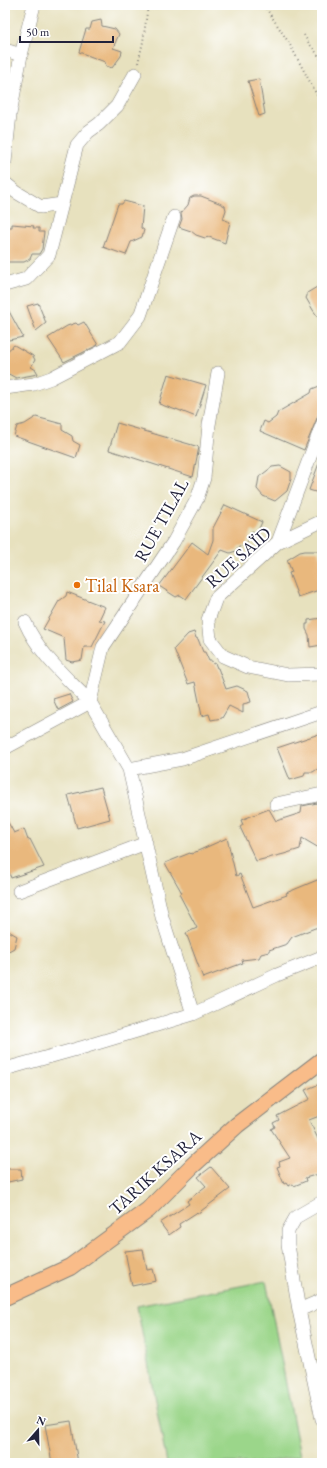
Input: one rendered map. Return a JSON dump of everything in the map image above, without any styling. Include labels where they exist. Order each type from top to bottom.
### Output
[{"type":"main road","name":"TARIK KSARA","points":[[5,1297],[70,1266],[148,1210],[192,1166],[237,1125],[322,1060]]},
{"type":"street","points":[[5,162],[10,114],[21,55],[34,5]]},
{"type":"street","points":[[5,50],[21,55]]},
{"type":"street","points":[[5,285],[26,279],[49,256],[77,145],[88,132],[99,124],[117,106],[136,74]]},
{"type":"street","points":[[5,183],[16,192],[41,207],[62,204]]},
{"type":"street","points":[[5,388],[34,384],[51,378],[120,342],[140,316],[174,217]]},
{"type":"street","name":"RUE TILAL","points":[[90,702],[103,647],[174,541],[197,499],[204,478],[209,425],[218,373]]},
{"type":"street","points":[[278,542],[322,425]]},
{"type":"street","name":"RUE SAÏD","points":[[322,521],[278,542],[216,598],[208,620],[210,638],[223,656],[248,667],[288,675],[322,674]]},
{"type":"street","points":[[25,622],[32,638],[55,667],[90,702],[129,769],[162,917],[193,1014]]},
{"type":"street","points":[[5,748],[90,702]]},
{"type":"street","points":[[129,769],[182,759],[322,712]]},
{"type":"street","points":[[276,804],[322,794]]},
{"type":"street","points":[[19,891],[146,843]]},
{"type":"street","points":[[5,1069],[193,1014],[276,975],[322,957]]},
{"type":"street","points":[[322,1202],[296,1217],[288,1231],[288,1245],[299,1310],[322,1419]]},
{"type":"street","points":[[299,1310],[322,1300]]},
{"type":"path","points":[[136,74],[143,42],[148,5]]},
{"type":"path","points":[[264,5],[293,50],[318,97],[322,116]]},
{"type":"path","points":[[304,35],[322,60]]},
{"type":"green space","points":[[266,1281],[300,1456],[261,1463],[167,1463],[137,1306]]},
{"type":"building","points":[[101,20],[102,26],[115,29],[119,34],[113,48],[122,51],[121,56],[112,68],[106,66],[105,62],[79,52],[86,29],[90,29],[92,22]]},
{"type":"building","points":[[259,79],[265,114],[259,116],[248,81]]},
{"type":"building","points":[[194,196],[201,196],[225,206],[226,210],[223,219],[230,222],[225,243],[209,237],[205,238],[196,235],[191,231],[179,227],[182,219],[181,213],[188,205],[190,198]]},
{"type":"building","points":[[124,201],[143,206],[141,228],[144,230],[142,237],[131,242],[126,255],[103,247],[118,204],[122,204]]},
{"type":"building","points":[[12,224],[34,226],[33,228],[39,228],[39,232],[44,232],[42,249],[39,254],[32,254],[30,259],[24,262],[5,262],[5,227],[12,227]]},
{"type":"building","points":[[322,284],[322,323],[306,298],[307,293]]},
{"type":"building","points":[[38,303],[46,323],[36,331],[27,306]]},
{"type":"building","points":[[5,304],[23,337],[9,340],[5,336]]},
{"type":"building","points":[[84,322],[98,345],[64,362],[48,338],[67,326],[76,323],[78,325]]},
{"type":"building","points":[[14,345],[33,356],[35,360],[31,367],[36,370],[38,374],[16,378],[5,372],[5,353]]},
{"type":"building","points":[[168,374],[206,385],[196,417],[159,404]]},
{"type":"building","points":[[322,385],[322,406],[304,450],[260,431],[264,421],[268,423],[276,417],[278,412],[311,393],[312,389]]},
{"type":"building","points":[[36,417],[62,424],[62,430],[72,436],[73,441],[80,445],[76,458],[14,436],[17,426],[25,424]]},
{"type":"building","points":[[117,423],[199,447],[193,477],[109,450]]},
{"type":"building","points":[[322,458],[322,494],[309,490]]},
{"type":"building","points":[[280,466],[291,472],[291,479],[287,491],[275,501],[263,496],[257,489],[259,477],[272,467]]},
{"type":"building","points":[[225,505],[262,522],[257,533],[252,531],[246,545],[239,546],[236,551],[230,553],[222,550],[186,599],[180,595],[176,597],[159,586],[192,542],[208,554],[213,540],[213,528]]},
{"type":"building","points":[[318,551],[322,561],[322,589],[298,597],[289,573],[292,572],[287,560],[300,552]]},
{"type":"building","points":[[67,592],[105,607],[99,620],[105,621],[92,647],[84,647],[82,660],[72,662],[66,660],[64,638],[43,629],[59,601],[66,596]]},
{"type":"building","points":[[322,618],[322,645],[310,647],[306,624],[308,624],[308,620]]},
{"type":"building","points":[[194,632],[209,661],[212,661],[213,664],[215,663],[218,668],[226,689],[237,686],[248,691],[251,702],[243,704],[243,713],[229,706],[222,718],[211,720],[209,714],[202,716],[195,682],[188,684],[174,649],[188,634]]},
{"type":"building","points":[[69,694],[73,702],[58,710],[53,699]]},
{"type":"building","points":[[322,733],[322,766],[313,772],[305,772],[304,776],[290,780],[277,748]]},
{"type":"building","points":[[101,787],[110,819],[77,828],[68,795]]},
{"type":"building","points":[[322,802],[322,838],[319,848],[302,838],[300,849],[256,861],[240,827],[243,825],[241,820],[269,809],[276,821],[301,813],[302,806]]},
{"type":"building","points":[[5,817],[14,833],[24,829],[28,840],[30,839],[44,867],[11,878],[5,862]]},
{"type":"building","points":[[227,838],[236,876],[240,874],[253,907],[287,895],[286,893],[322,878],[322,927],[315,928],[292,937],[287,944],[261,954],[259,958],[242,960],[243,963],[203,978],[186,933],[197,928],[179,894],[182,893],[165,863],[190,853],[191,854]]},
{"type":"building","points":[[5,929],[17,936],[14,948],[5,953]]},
{"type":"building","points":[[322,1083],[322,1115],[309,1120],[319,1141],[322,1140],[322,1173],[305,1178],[306,1181],[294,1186],[293,1184],[288,1186],[286,1183],[284,1184],[277,1167],[280,1166],[279,1162],[290,1158],[271,1129],[275,1127],[273,1123],[279,1120],[277,1116],[310,1099],[305,1090]]},
{"type":"building","points":[[211,1167],[230,1189],[197,1214],[196,1213],[179,1224],[180,1227],[169,1235],[160,1223],[189,1204],[187,1201],[206,1186],[198,1177]]},
{"type":"building","points":[[5,1169],[21,1169],[22,1179],[8,1182]]},
{"type":"building","points":[[143,1249],[147,1270],[153,1269],[156,1281],[132,1286],[125,1251]]},
{"type":"building","points":[[71,1421],[78,1463],[52,1463],[45,1425]]},
{"type":"place","name":"Tilal Ksara","points":[[77,585]]}]
